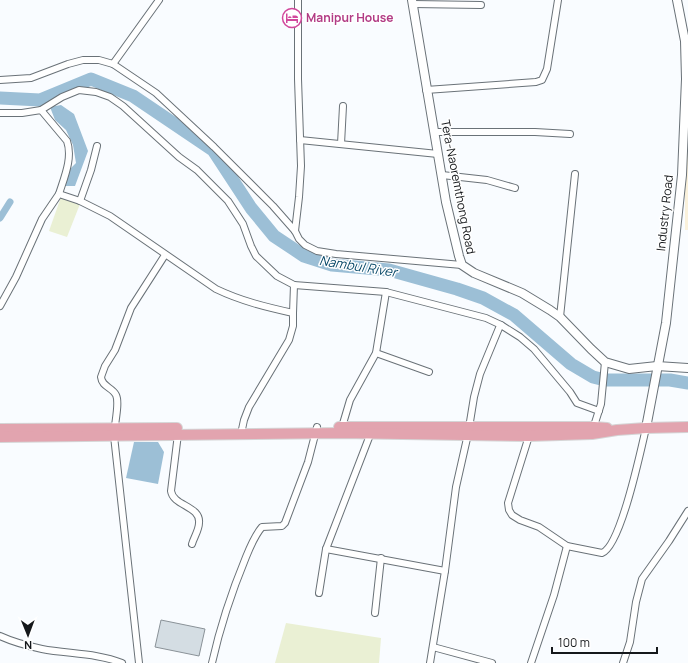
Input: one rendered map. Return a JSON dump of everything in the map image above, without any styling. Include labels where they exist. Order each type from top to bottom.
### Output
[{"type":"main road","points":[[316,430],[342,427],[469,430],[617,430],[688,427]]},
{"type":"main road","points":[[0,429],[178,434],[242,430]]},
{"type":"main road","points":[[0,437],[114,432],[242,430],[316,430],[370,435],[469,430],[529,436],[593,430]]},
{"type":"street","points":[[113,64],[159,0]]},
{"type":"street","points":[[295,231],[301,166],[298,79],[298,0]]},
{"type":"street","points":[[426,90],[536,82],[542,80],[547,69],[558,0]]},
{"type":"street","name":"Industry Road","points":[[646,428],[656,369],[666,323],[682,175],[686,79],[685,40],[678,0]]},
{"type":"street","points":[[412,2],[481,5]]},
{"type":"street","name":"Tera-Naoremthong Road","points":[[412,2],[446,202],[462,265],[474,273],[528,296],[550,310],[560,317],[590,349],[605,362],[629,369],[688,368]]},
{"type":"street","points":[[0,80],[31,78],[83,60],[99,60],[113,64],[156,93],[214,146],[273,206],[305,245],[317,251],[336,254],[462,265]]},
{"type":"street","points":[[0,113],[22,113],[41,110],[62,97],[79,90],[91,91],[110,97],[123,106],[179,157],[196,170],[228,201],[243,224],[256,256],[277,276],[294,285],[386,292],[486,318],[501,325],[520,337],[534,349],[570,392],[577,403],[599,411]]},
{"type":"street","points":[[341,144],[343,106]]},
{"type":"street","points":[[0,306],[16,277],[42,219],[59,194],[66,171],[69,152],[67,141],[41,110]]},
{"type":"street","points":[[435,132],[536,132],[570,134]]},
{"type":"street","points":[[300,140],[438,154]]},
{"type":"street","points":[[80,201],[91,170],[97,146]]},
{"type":"street","points":[[560,317],[576,174]]},
{"type":"street","points":[[442,175],[487,180],[515,188]]},
{"type":"street","points":[[59,194],[80,201],[110,216],[216,289],[232,297],[253,304],[293,313]]},
{"type":"street","points":[[130,663],[139,662],[114,432],[117,409],[116,396],[103,385],[101,382],[101,377],[105,366],[116,350],[132,308],[165,255]]},
{"type":"street","points":[[242,430],[249,407],[289,340],[293,326],[294,285]]},
{"type":"street","points":[[342,427],[350,400],[376,353],[386,292]]},
{"type":"street","points":[[430,663],[445,571],[456,487],[469,430],[474,397],[480,374],[501,325]]},
{"type":"street","points":[[376,353],[429,372]]},
{"type":"street","points":[[593,430],[601,404],[605,362]]},
{"type":"street","points":[[529,436],[508,503],[509,510],[512,515],[520,520],[539,527],[567,546],[599,553],[608,550],[621,522],[637,467],[646,428]]},
{"type":"street","points":[[212,663],[234,585],[249,550],[262,527],[282,526],[285,523],[308,462],[316,430]]},
{"type":"street","points":[[178,434],[170,491],[171,495],[194,511],[198,517],[199,522],[192,544]]},
{"type":"street","points":[[319,593],[326,548],[370,435]]},
{"type":"street","points":[[623,663],[631,634],[636,602],[642,579],[670,541],[688,511]]},
{"type":"street","points":[[531,663],[554,595],[567,546]]},
{"type":"street","points":[[326,548],[445,571]]},
{"type":"street","points":[[375,613],[381,558]]},
{"type":"street","points":[[0,636],[42,649],[96,656],[122,663]]},
{"type":"street","points":[[432,647],[492,663]]},
{"type":"shaded area","points":[[688,40],[688,230],[685,230],[685,41]]},
{"type":"green space","points":[[61,197],[80,204],[67,237],[49,231]]},
{"type":"green space","points":[[286,623],[381,638],[379,663],[275,663]]},
{"type":"water","points":[[61,105],[74,114],[88,151],[75,186],[64,186],[68,171],[76,163],[73,145],[66,130],[55,120],[50,107]]},
{"type":"water","points":[[134,442],[158,442],[164,452],[158,484],[126,478]]},
{"type":"building","points":[[161,620],[205,629],[199,656],[155,647]]},
{"type":"waterway","name":"Nambul River","points":[[0,98],[40,100],[91,79],[133,96],[213,150],[251,208],[274,236],[304,256],[332,265],[389,270],[457,289],[483,298],[514,315],[571,364],[593,377],[605,380],[670,380],[688,383]]},
{"type":"waterway","points":[[0,218],[10,202]]},
{"type":"place","name":"Manipur House","points":[[292,18]]}]
